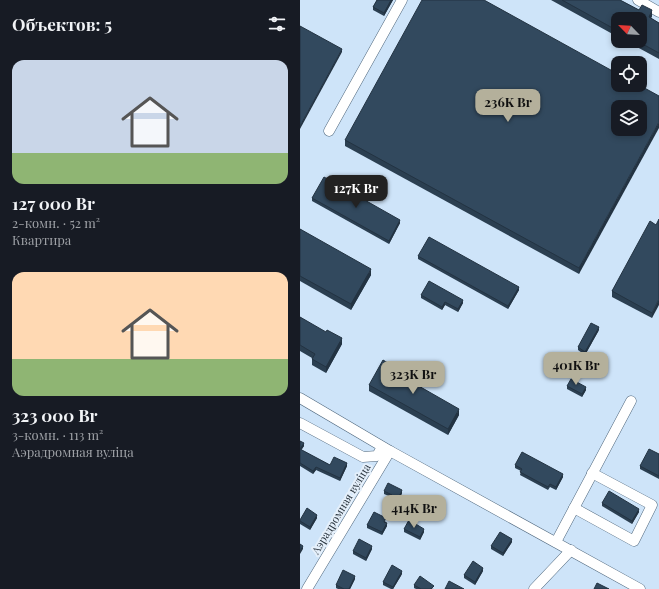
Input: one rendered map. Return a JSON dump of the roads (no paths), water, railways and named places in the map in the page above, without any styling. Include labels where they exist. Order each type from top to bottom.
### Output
[{"type":"street","points":[[329,131],[402,0]]},
{"type":"street","points":[[638,0],[659,12]]},
{"type":"street","points":[[300,398],[386,449],[640,589]]},
{"type":"street","points":[[556,542],[631,402]]},
{"type":"street","points":[[300,423],[363,457],[377,456],[386,449]]},
{"type":"street","name":"Аэрадромная вуліца","points":[[307,589],[383,462],[386,449]]},
{"type":"street","points":[[574,508],[634,540],[652,505],[592,473]]},
{"type":"street","points":[[534,589],[571,550]]}]
